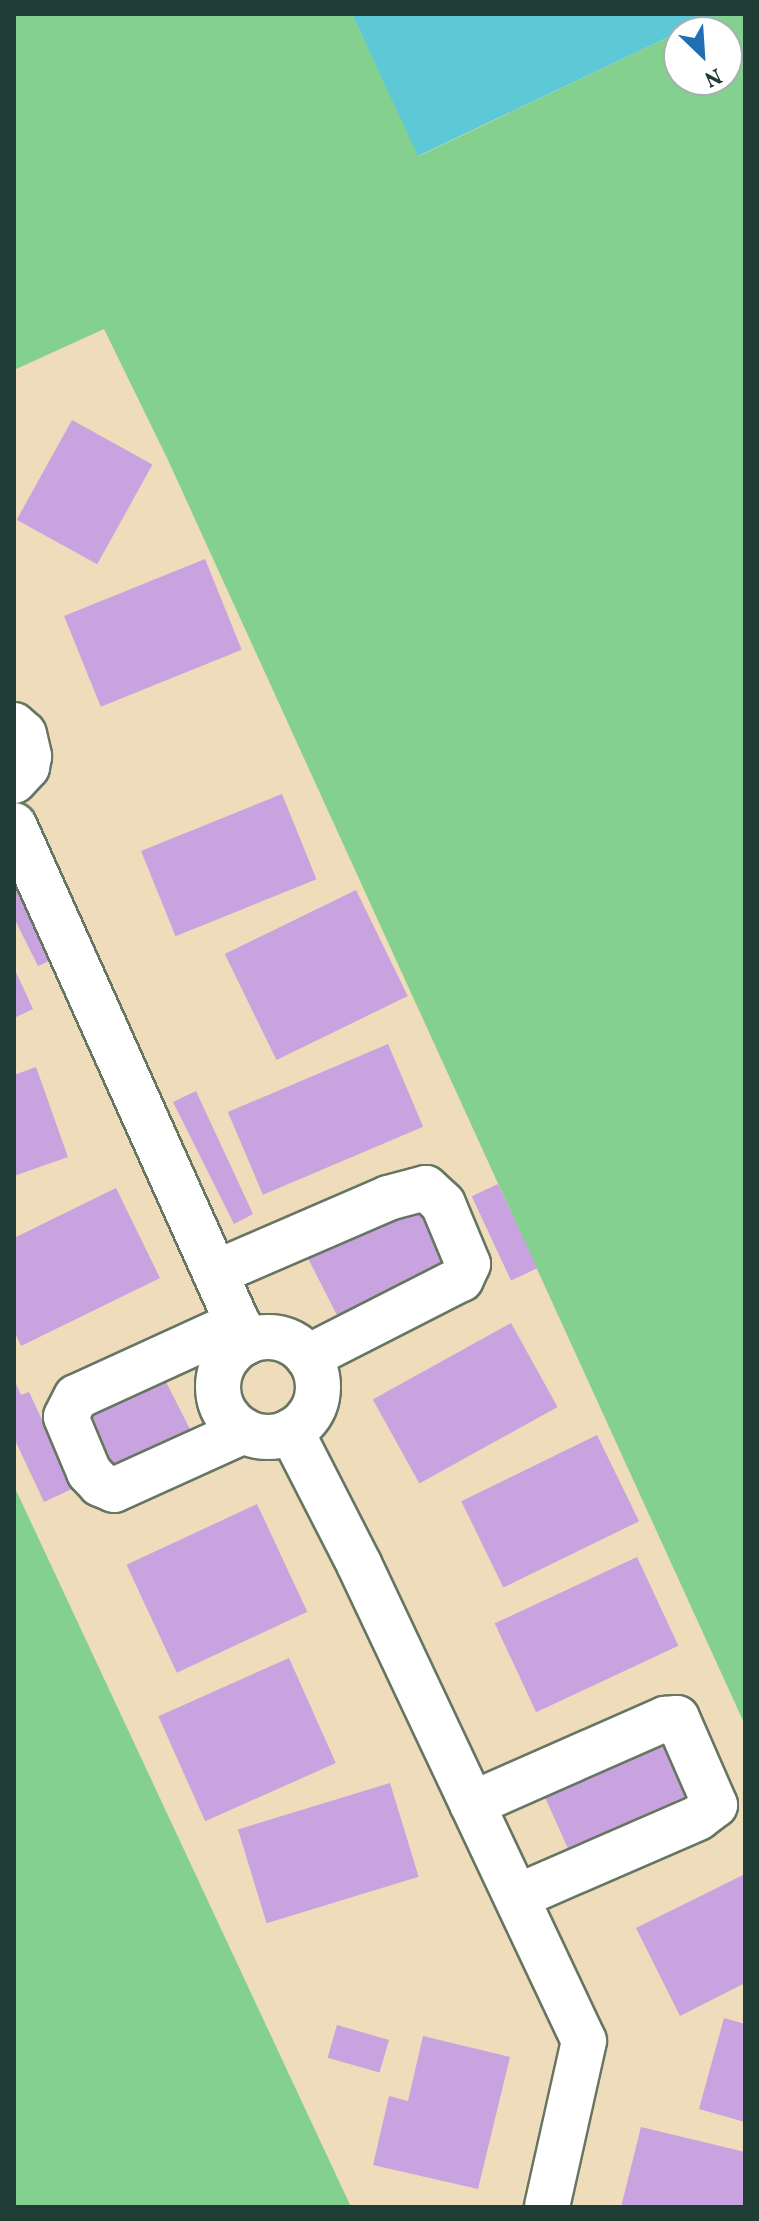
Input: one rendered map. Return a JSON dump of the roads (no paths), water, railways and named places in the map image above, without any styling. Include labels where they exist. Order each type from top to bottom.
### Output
[{"type":"street","points":[[14,725],[24,734],[29,756],[27,767],[14,781]]},
{"type":"street","points":[[14,827],[242,1332]]},
{"type":"street","points":[[215,1273],[388,1198],[426,1188],[443,1204],[468,1264],[461,1279],[308,1357]]},
{"type":"street","points":[[242,1332],[218,1378],[223,1410],[244,1431],[260,1437],[291,1431],[305,1421],[318,1389],[316,1373],[308,1357],[296,1345],[280,1338],[242,1332],[76,1397],[66,1417],[89,1472],[100,1484],[114,1490],[244,1431]]},
{"type":"street","points":[[291,1431],[359,1564],[584,2041],[547,2207]]},
{"type":"street","points":[[472,1804],[665,1719],[677,1718],[715,1805],[698,1818],[516,1897]]},
{"type":"water","points":[[352,14],[717,14],[663,16],[663,40],[418,156]]}]
